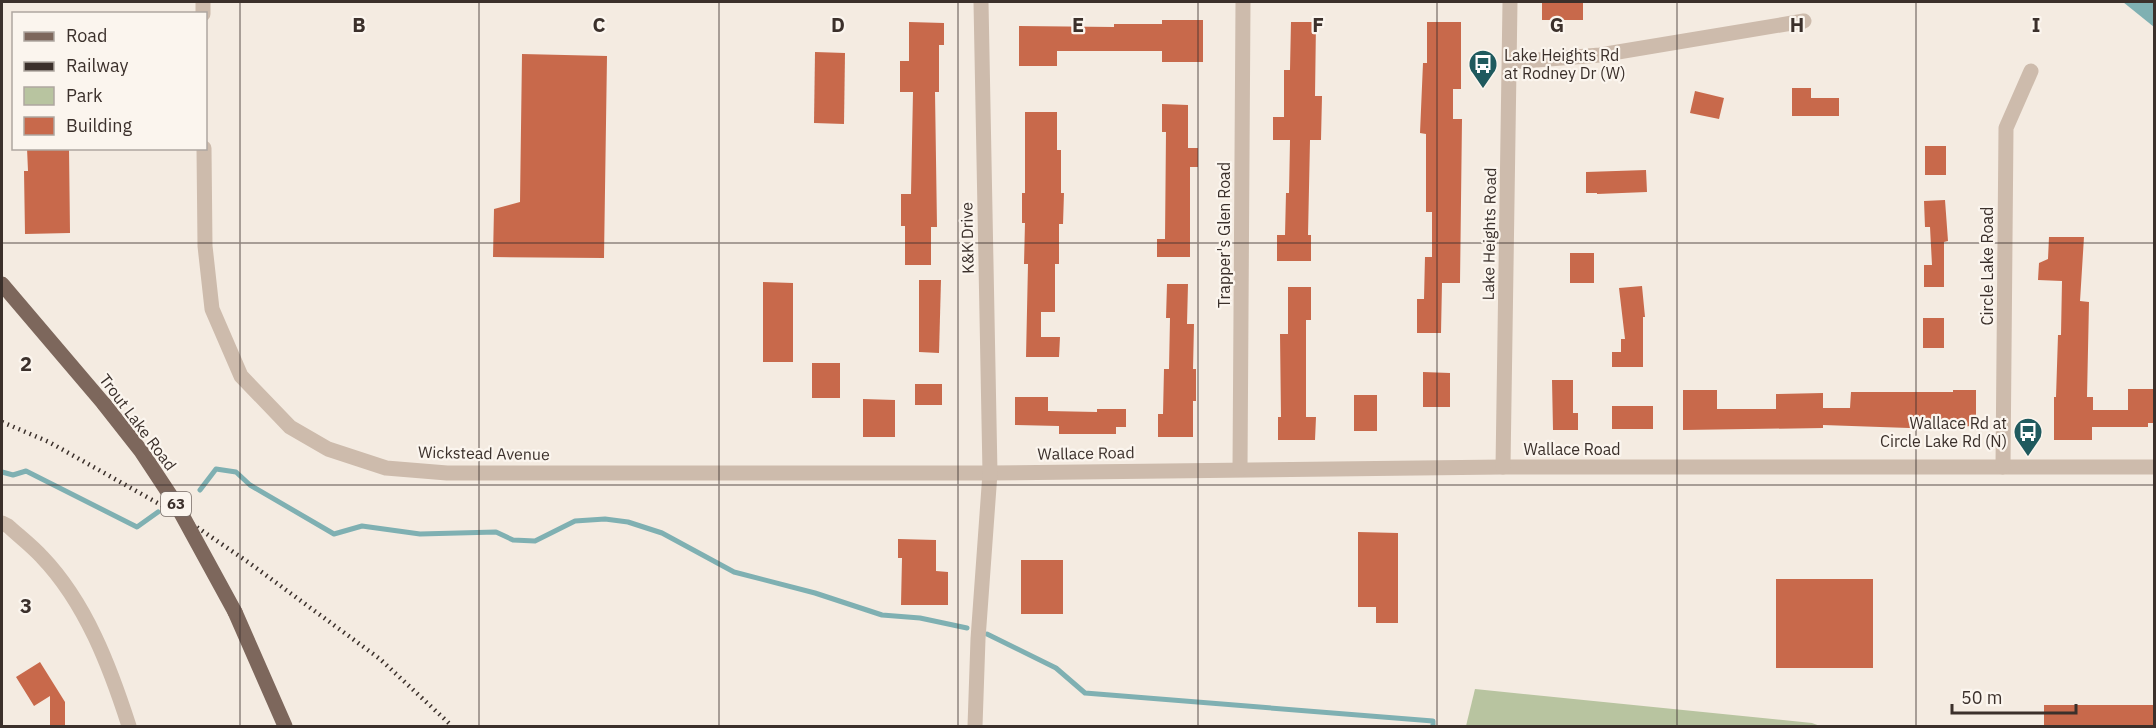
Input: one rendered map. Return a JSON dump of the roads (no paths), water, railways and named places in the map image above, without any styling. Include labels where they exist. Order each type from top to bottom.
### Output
[{"type":"main road","name":"Trout Lake Road","points":[[2,278],[7,289],[141,451],[176,504],[235,612],[285,726]]},
{"type":"street","name":"K&K Drive","points":[[975,726],[978,639],[990,473],[981,2]]},
{"type":"street","name":"Trapper's Glen Road","points":[[1240,469],[1243,2]]},
{"type":"street","name":"Lake Heights Road","points":[[1503,467],[1510,2]]},
{"type":"street","points":[[1510,62],[1600,55],[1804,21]]},
{"type":"street","name":"Circle Lake Road","points":[[2003,467],[2006,128],[2031,71]]},
{"type":"street","name":"Wickstead Avenue","points":[[204,150],[205,246],[212,309],[241,376],[290,427],[328,449],[387,468],[447,473],[990,473]]},
{"type":"street","name":"Wallace Road","points":[[990,473],[1503,467],[2154,467]]},
{"type":"street","points":[[2,523],[43,558],[72,596],[96,639],[116,686],[129,726]]},
{"type":"water","points":[[2123,2],[2154,2],[2154,27]]},
{"type":"waterway","points":[[200,490],[216,469],[236,472],[250,485],[334,534],[362,526],[420,534],[496,532],[513,540],[535,541],[575,521],[605,519],[628,522],[662,533],[734,572],[815,593],[882,615],[920,618],[967,628]]},
{"type":"waterway","points":[[2,472],[13,475],[26,471],[137,527],[158,512]]},
{"type":"waterway","points":[[987,634],[1056,668],[1085,693],[1433,721],[1433,726]]},
{"type":"railway","points":[[2,422],[49,442],[179,515],[248,562],[380,659],[452,726]]},
{"type":"place","name":"Lake Heights Rd at Rodney Dr (W)","points":[[1483,90]]},
{"type":"place","name":"Wallace Rd at Circle Lake Rd (N)","points":[[2028,458]]}]
